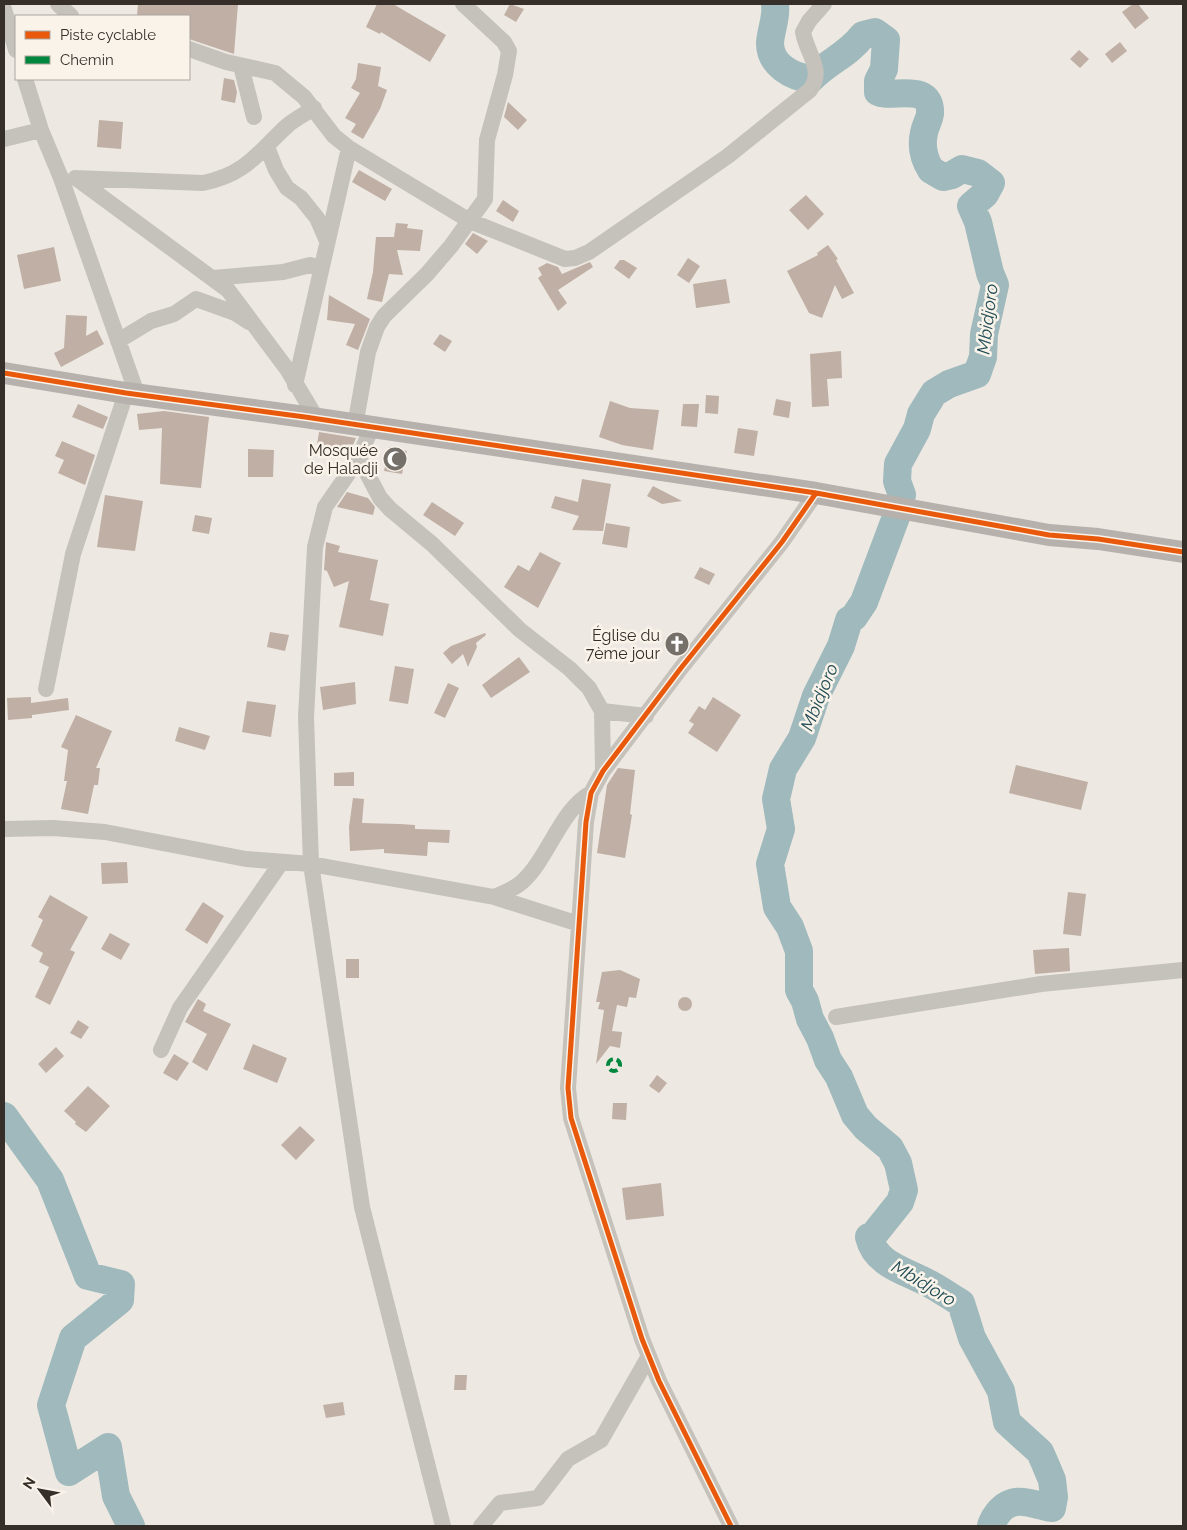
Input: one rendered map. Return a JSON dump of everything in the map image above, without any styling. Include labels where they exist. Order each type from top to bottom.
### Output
[{"type":"street","points":[[58,4],[70,15]]},
{"type":"street","points":[[443,1526],[362,1207],[311,864],[306,717],[315,547],[325,507],[359,458],[368,352],[377,327],[384,316],[427,274],[470,221],[485,199],[488,140],[505,75],[509,51],[504,42],[463,4]]},
{"type":"street","points":[[190,49],[241,66],[276,73],[304,97],[334,136],[349,148],[470,221],[565,259],[575,258],[589,252],[728,156],[810,90],[814,84],[816,74],[813,58],[803,32],[809,21],[824,4]]},
{"type":"street","points":[[4,9],[11,42]]},
{"type":"street","points":[[241,66],[254,118]]},
{"type":"street","points":[[25,80],[41,130],[68,178],[118,341],[131,394],[73,554],[46,689]]},
{"type":"street","points":[[68,178],[203,183],[231,174],[259,156],[288,125],[314,108]]},
{"type":"street","points":[[4,139],[41,130]]},
{"type":"street","points":[[267,147],[276,170],[287,188],[301,198],[316,218],[327,241]]},
{"type":"street","points":[[295,385],[349,148]]},
{"type":"street","points":[[68,178],[228,290],[260,330],[287,369],[317,419]]},
{"type":"street","points":[[213,278],[283,272],[310,265],[321,268]]},
{"type":"street","points":[[118,341],[151,320],[174,314],[196,299],[236,313],[260,330]]},
{"type":"street","points":[[4,373],[131,394],[317,419],[816,493],[1049,535],[1183,552]]},
{"type":"street","points":[[359,458],[380,498],[390,509],[432,544],[520,630],[570,669],[589,688],[602,711],[603,772]]},
{"type":"street","points":[[494,897],[522,882],[577,805],[591,793],[603,772],[681,668],[782,542],[816,493]]},
{"type":"street","points":[[602,711],[646,716]]},
{"type":"street","points":[[591,793],[586,822],[568,1088],[571,1118],[585,1168],[658,1381],[731,1526]]},
{"type":"street","points":[[4,829],[53,828],[105,832],[246,859],[311,864],[494,897],[579,924]]},
{"type":"street","points":[[161,1050],[180,1008],[281,863]]},
{"type":"street","points":[[836,1017],[1041,984],[1183,970]]},
{"type":"street","points":[[481,1526],[500,1503],[538,1498],[568,1459],[599,1442],[649,1356]]},
{"type":"building","points":[[138,4],[238,4],[234,54],[190,39],[190,15],[137,15]]},
{"type":"building","points":[[377,4],[393,4],[446,35],[430,62],[381,32],[380,34],[366,27]]},
{"type":"building","points":[[510,4],[524,9],[516,22],[504,15]]},
{"type":"building","points":[[1133,4],[1138,4],[1149,18],[1135,29],[1122,12]]},
{"type":"building","points":[[1120,42],[1127,51],[1112,63],[1105,54]]},
{"type":"building","points":[[1079,50],[1089,59],[1080,68],[1070,59]]},
{"type":"building","points":[[358,63],[381,67],[378,86],[387,90],[380,109],[363,139],[351,132],[356,124],[345,118],[360,93],[351,88],[356,79]]},
{"type":"building","points":[[224,78],[234,80],[237,92],[235,103],[221,100]]},
{"type":"building","points":[[508,102],[527,120],[518,130],[504,117]]},
{"type":"building","points":[[99,120],[123,122],[121,149],[97,147]]},
{"type":"building","points":[[359,170],[392,189],[385,201],[352,182]]},
{"type":"building","points":[[806,195],[824,214],[808,230],[789,210]]},
{"type":"building","points":[[503,200],[519,211],[513,222],[496,211]]},
{"type":"building","points":[[396,223],[408,224],[407,228],[423,230],[420,251],[397,250],[403,275],[389,274],[382,302],[367,299],[373,272],[376,237],[394,237]]},
{"type":"building","points":[[473,233],[488,241],[477,254],[465,244]]},
{"type":"building","points":[[828,245],[838,259],[836,260],[854,293],[842,299],[835,285],[822,318],[809,313],[787,271],[818,255],[817,253]]},
{"type":"building","points":[[54,247],[61,281],[24,289],[17,255]]},
{"type":"building","points":[[688,258],[700,266],[689,283],[677,275]]},
{"type":"building","points":[[620,260],[624,260],[637,268],[629,279],[614,268]]},
{"type":"building","points":[[590,262],[593,267],[558,290],[567,303],[558,311],[538,278],[542,275],[538,268],[547,263],[558,267],[562,274]]},
{"type":"building","points":[[726,279],[730,303],[696,308],[693,284]]},
{"type":"building","points":[[329,295],[370,319],[358,350],[346,345],[355,324],[327,320]]},
{"type":"building","points":[[66,315],[87,316],[86,336],[97,330],[104,344],[61,367],[54,353],[64,348]]},
{"type":"building","points":[[440,334],[452,341],[445,352],[433,344]]},
{"type":"building","points":[[841,351],[842,378],[827,379],[829,406],[812,407],[810,354]]},
{"type":"building","points":[[706,395],[719,396],[718,414],[705,413]]},
{"type":"building","points":[[776,399],[791,402],[789,418],[773,415]]},
{"type":"building","points":[[610,401],[630,408],[659,410],[653,450],[622,445],[599,437]]},
{"type":"building","points":[[78,404],[108,417],[103,429],[72,417]]},
{"type":"building","points":[[683,404],[699,404],[697,427],[681,426]]},
{"type":"building","points":[[164,411],[209,417],[201,488],[160,484],[162,428],[139,430],[137,414]]},
{"type":"building","points":[[738,428],[758,431],[754,456],[734,453]]},
{"type":"building","points":[[319,432],[356,438],[351,450],[317,445]]},
{"type":"building","points":[[62,441],[95,455],[85,485],[58,473],[64,460],[55,456]]},
{"type":"building","points":[[389,447],[407,451],[402,474],[384,471]]},
{"type":"building","points":[[248,449],[274,450],[273,477],[248,477]]},
{"type":"building","points":[[582,479],[611,484],[603,531],[572,530],[579,516],[551,508],[555,496],[578,502]]},
{"type":"building","points":[[653,486],[682,501],[662,504],[647,496]]},
{"type":"building","points":[[347,492],[368,498],[375,507],[373,515],[337,507]]},
{"type":"building","points":[[105,495],[143,501],[135,551],[97,547]]},
{"type":"building","points":[[432,502],[464,523],[455,536],[423,515]]},
{"type":"building","points":[[195,515],[212,518],[209,534],[192,531]]},
{"type":"building","points":[[606,523],[630,527],[627,548],[602,544]]},
{"type":"building","points":[[326,542],[340,546],[338,552],[378,560],[370,600],[389,604],[383,636],[339,627],[349,581],[334,587],[327,571],[324,570]]},
{"type":"building","points":[[540,552],[561,563],[538,608],[504,587],[518,565],[529,571]]},
{"type":"building","points":[[700,567],[715,574],[709,585],[694,578]]},
{"type":"building","points":[[678,631],[688,640],[675,656],[665,647]]},
{"type":"building","points":[[270,632],[289,635],[285,651],[267,647]]},
{"type":"building","points":[[485,633],[486,635],[476,643],[477,647],[468,667],[463,654],[452,664],[443,653],[451,646]]},
{"type":"building","points":[[519,657],[530,672],[491,698],[482,685]]},
{"type":"building","points":[[395,666],[414,669],[408,704],[389,701]]},
{"type":"building","points":[[355,682],[356,704],[323,710],[320,687]]},
{"type":"building","points":[[448,683],[459,688],[445,718],[434,713]]},
{"type":"building","points":[[31,697],[31,703],[68,698],[69,710],[32,715],[32,718],[8,720],[7,698]]},
{"type":"building","points":[[713,697],[741,715],[717,752],[688,733],[694,724],[689,721],[699,706],[705,710]]},
{"type":"building","points":[[247,701],[276,705],[271,737],[242,732]]},
{"type":"building","points":[[76,715],[112,731],[96,768],[100,768],[98,785],[94,785],[88,814],[61,809],[67,781],[64,781],[68,750],[61,747]]},
{"type":"building","points":[[179,727],[210,736],[205,750],[175,741]]},
{"type":"building","points":[[1016,765],[1088,782],[1081,810],[1009,793]]},
{"type":"building","points":[[618,768],[635,770],[630,814],[632,815],[625,858],[597,853],[607,785]]},
{"type":"building","points":[[354,772],[354,786],[334,786],[334,773]]},
{"type":"building","points":[[353,798],[364,799],[362,823],[415,825],[415,829],[450,830],[449,843],[428,842],[427,856],[384,853],[384,849],[350,851],[349,827]]},
{"type":"building","points":[[127,862],[128,883],[102,884],[101,863]]},
{"type":"building","points":[[1068,892],[1086,894],[1081,936],[1063,934]]},
{"type":"building","points":[[50,895],[88,917],[70,950],[75,952],[50,1005],[35,997],[49,967],[39,962],[43,953],[31,946],[43,920],[38,917]]},
{"type":"building","points":[[203,902],[224,916],[207,944],[185,930]]},
{"type":"building","points":[[110,933],[130,944],[121,960],[101,949]]},
{"type":"building","points":[[1069,948],[1070,971],[1035,974],[1033,950]]},
{"type":"building","points":[[346,959],[359,959],[359,978],[346,978]]},
{"type":"building","points":[[620,970],[640,979],[636,998],[629,997],[627,1007],[617,1005],[612,1031],[622,1032],[620,1048],[610,1046],[596,1064],[604,1010],[598,1009],[600,1002],[596,1002],[602,972]]},
{"type":"building","points":[[685,997],[690,999],[692,1004],[690,1009],[685,1011],[680,1009],[678,1004],[680,999]]},
{"type":"building","points":[[198,999],[206,1004],[203,1011],[231,1024],[207,1071],[192,1062],[207,1034],[185,1022]]},
{"type":"building","points":[[78,1020],[89,1027],[81,1039],[70,1033]]},
{"type":"building","points":[[253,1044],[287,1058],[277,1083],[243,1069]]},
{"type":"building","points":[[56,1047],[64,1056],[46,1073],[38,1064]]},
{"type":"building","points":[[174,1054],[189,1063],[177,1081],[163,1073]]},
{"type":"building","points":[[657,1075],[667,1083],[659,1093],[649,1086]]},
{"type":"building","points":[[88,1086],[110,1106],[86,1132],[75,1124],[76,1122],[64,1111]]},
{"type":"building","points":[[613,1103],[627,1103],[626,1120],[612,1119]]},
{"type":"building","points":[[300,1126],[315,1140],[296,1160],[281,1145]]},
{"type":"building","points":[[661,1183],[664,1216],[626,1220],[622,1188]]},
{"type":"building","points":[[455,1375],[467,1375],[466,1390],[454,1390]]},
{"type":"building","points":[[343,1402],[345,1415],[326,1418],[323,1405]]},
{"type":"waterway","name":"Mbidjoro","points":[[775,4],[770,43],[771,51],[778,64],[790,73],[811,79],[824,67],[851,48],[863,35],[875,32],[886,40],[884,69],[878,81],[878,92],[884,94],[918,94],[925,98],[929,104],[930,114],[925,130],[923,148],[931,170],[943,177],[952,175],[962,169],[978,173],[991,183],[985,194],[971,206],[978,222],[990,273],[995,285],[984,334],[983,357],[977,374],[949,384],[934,393],[921,414],[917,429],[898,464],[897,481],[902,495],[896,517],[864,602],[854,617],[849,620],[841,646],[816,696],[802,738],[783,769],[776,799],[781,829],[770,864],[777,907],[790,927],[799,951],[799,990],[805,1001],[810,1019],[820,1038],[828,1060],[839,1077],[855,1115],[866,1128],[890,1148],[898,1163],[904,1190],[900,1202],[872,1237],[869,1237],[872,1246],[890,1265],[929,1283],[961,1303],[972,1338],[1001,1391],[1007,1422],[1040,1452],[1052,1480],[1054,1497],[1052,1508],[1024,1502],[1011,1503],[998,1513],[991,1526]]},
{"type":"waterway","points":[[4,1116],[50,1180],[88,1276],[121,1284],[120,1300],[73,1338],[51,1405],[69,1472],[108,1447],[116,1496],[131,1526]]},
{"type":"marked path","points":[[614,1059],[620,1065],[614,1071],[608,1065],[614,1059]]},
{"type":"cycle path","points":[[4,373],[126,393],[305,417],[816,493],[1049,535],[1098,539],[1183,552]]},
{"type":"cycle path","points":[[731,1526],[659,1381],[642,1339],[571,1118],[568,1088],[586,822],[591,793],[603,771],[681,668],[782,542],[816,493]]},
{"type":"place","name":"Mosquée de Haladji","points":[[395,459]]},
{"type":"place","name":"Église du 7ème jour","points":[[677,644]]}]
